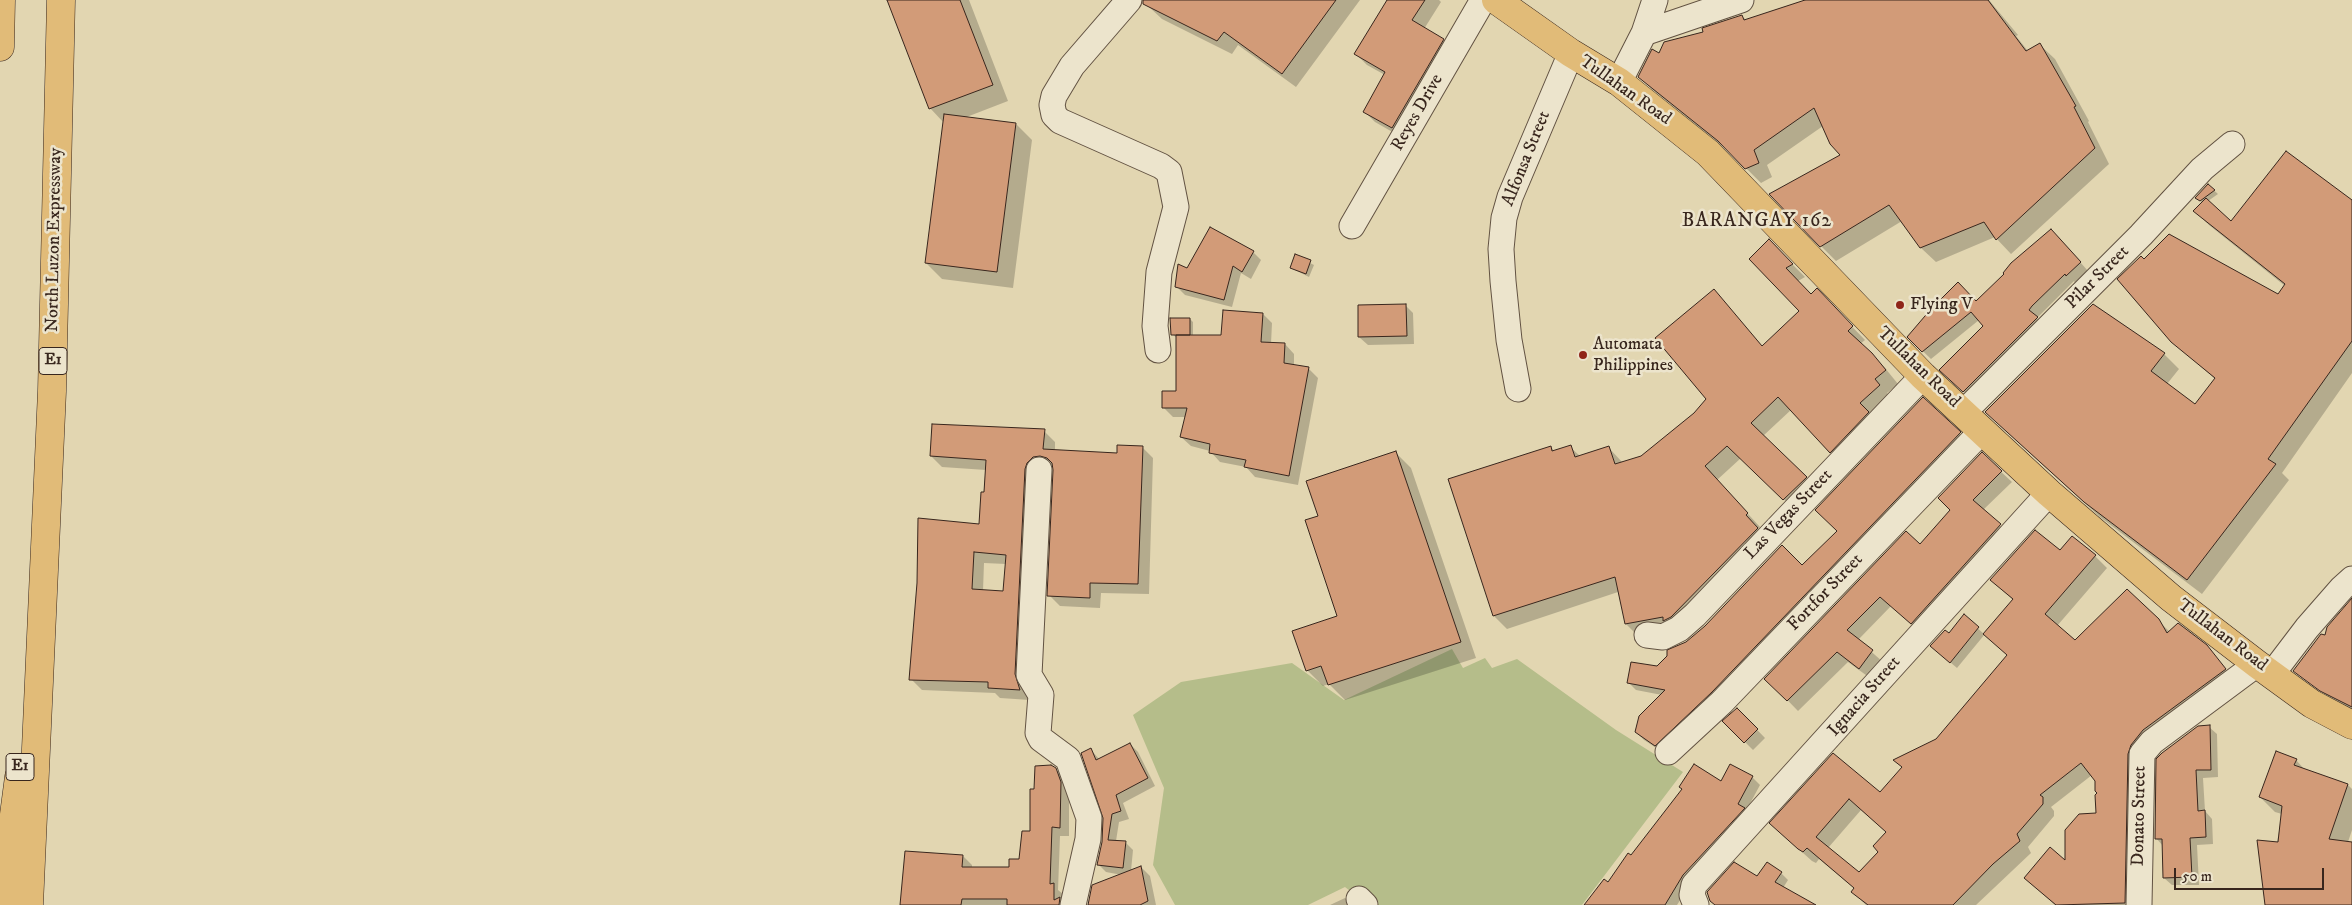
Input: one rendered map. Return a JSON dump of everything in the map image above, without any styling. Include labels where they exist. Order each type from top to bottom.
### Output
[{"type":"main road","points":[[0,47],[1,0]]},
{"type":"main road","name":"North Luzon Expressway","points":[[29,905],[52,391],[61,0]]},
{"type":"main road","name":"Tullahan Road","points":[[1496,0],[1571,53],[1619,82],[1708,153],[1923,376],[2049,493],[2171,598],[2312,704],[2352,725]]},
{"type":"main road","name":"North Luzon Expressway","points":[[2,905],[40,629]]},
{"type":"street","points":[[1129,0],[1072,66],[1054,96],[1052,105],[1054,115],[1060,121],[1161,166],[1169,172],[1176,207],[1159,272],[1155,326],[1158,350]]},
{"type":"street","name":"Reyes Drive","points":[[1352,226],[1483,0]]},
{"type":"street","points":[[1619,82],[1644,33],[1655,0]]},
{"type":"street","points":[[1644,33],[1741,0]]},
{"type":"street","name":"Alfonsa Street","points":[[1518,389],[1509,340],[1502,281],[1501,249],[1504,218],[1510,197],[1571,53]]},
{"type":"street","name":"Pilar Street","points":[[1963,412],[2141,236],[2202,169],[2232,144]]},
{"type":"street","name":"Las Vegas Street","points":[[1646,635],[1663,637],[1679,629],[1694,615],[1923,376]]},
{"type":"street","name":"Fortfor Street","points":[[1668,752],[1722,702],[1982,431]]},
{"type":"street","points":[[1039,470],[1029,675],[1040,695],[1038,732],[1041,739],[1068,759],[1088,818],[1088,839],[1073,905]]},
{"type":"street","name":"Ignacia Street","points":[[1696,905],[1692,895],[1694,886],[2049,493]]},
{"type":"street","points":[[2264,669],[2352,579]]},
{"type":"street","name":"Donato Street","points":[[2139,905],[2142,754],[2145,748],[2264,669]]},
{"type":"green space","points":[[1452,649],[1463,668],[1485,658],[1492,668],[1517,659],[1616,730],[1683,772],[1582,905],[1368,905],[1345,887],[1308,905],[1175,905],[1153,865],[1164,788],[1133,715],[1181,682],[1292,663],[1344,700]]},
{"type":"building","points":[[887,0],[960,0],[993,85],[929,109]]},
{"type":"building","points":[[1143,0],[1336,0],[1282,74],[1224,32],[1217,41],[1143,4]]},
{"type":"building","points":[[1387,0],[1425,0],[1412,20],[1444,39],[1392,128],[1363,112],[1385,72],[1354,54]]},
{"type":"building","points":[[1805,0],[1988,0],[2026,51],[2040,43],[2076,106],[2074,107],[2095,148],[1996,240],[1984,222],[1920,248],[1889,205],[1820,247],[1769,194],[1840,155],[1830,144],[1814,108],[1754,150],[1759,163],[1745,169],[1718,141],[1638,77],[1652,49],[1659,53],[1664,42],[1703,32],[1702,28],[1742,15],[1744,20]]},
{"type":"building","points":[[944,114],[1016,123],[997,272],[925,263]]},
{"type":"building","points":[[2286,151],[2352,200],[2352,341],[2268,459],[2276,464],[2187,580],[2084,502],[1985,412],[2093,304],[2165,353],[2151,371],[2195,404],[2215,378],[2171,342],[2117,279],[2141,256],[2144,259],[2169,234],[2278,294],[2285,284],[2193,211],[2206,198],[2231,221]]},
{"type":"building","points":[[2208,184],[2215,190],[2200,201],[2195,198]]},
{"type":"building","points":[[1210,227],[1254,251],[1242,272],[1233,266],[1224,300],[1175,287],[1178,264],[1187,268]]},
{"type":"building","points":[[2051,229],[2081,262],[2066,276],[2065,274],[2032,306],[2029,310],[2038,317],[1963,392],[1939,370],[1983,326],[1971,312],[1922,352],[1907,337],[1958,282],[1976,301],[2004,274],[2011,263]]},
{"type":"building","points":[[1769,239],[1793,264],[1786,268],[1811,294],[1817,288],[1853,326],[1848,331],[1872,353],[1886,370],[1875,379],[1880,385],[1860,403],[1869,412],[1830,453],[1778,397],[1751,423],[1807,477],[1783,500],[1727,446],[1705,466],[1748,513],[1746,515],[1758,528],[1671,617],[1663,621],[1663,617],[1625,624],[1615,577],[1493,616],[1448,479],[1551,446],[1552,451],[1571,445],[1575,457],[1609,446],[1615,464],[1641,456],[1694,413],[1706,399],[1655,338],[1714,289],[1762,346],[1799,311],[1749,259]]},
{"type":"building","points":[[1295,254],[1311,260],[1306,274],[1290,268]]},
{"type":"building","points":[[1406,304],[1407,336],[1358,337],[1358,305]]},
{"type":"building","points":[[1223,310],[1263,313],[1261,342],[1285,343],[1284,363],[1309,367],[1289,476],[1244,467],[1246,460],[1209,453],[1210,444],[1180,437],[1187,408],[1162,408],[1162,391],[1176,391],[1176,335],[1221,335]]},
{"type":"building","points":[[1170,318],[1190,318],[1190,335],[1171,335]]},
{"type":"building","points":[[1923,397],[1961,432],[1712,692],[1655,746],[1635,732],[1639,716],[1665,690],[1627,683],[1631,662],[1657,666],[1667,656],[1667,650],[1686,642],[1705,626],[1782,545],[1802,565],[1837,531],[1815,510]]},
{"type":"building","points":[[932,424],[1045,429],[1043,449],[1117,453],[1117,445],[1143,446],[1138,584],[1090,583],[1090,598],[1047,596],[1052,463],[1047,458],[1040,456],[1033,457],[1027,463],[1025,469],[1015,674],[1020,690],[988,688],[988,682],[909,680],[917,583],[918,518],[979,524],[981,492],[984,492],[986,460],[930,456]],"holes":[[[974,552],[1006,555],[1003,591],[972,589]]]},
{"type":"building","points":[[1396,451],[1461,642],[1328,685],[1321,666],[1306,671],[1292,631],[1337,616],[1305,520],[1318,516],[1306,481]]},
{"type":"building","points":[[1982,452],[2002,471],[1973,500],[2001,524],[1911,624],[1880,597],[1847,630],[1873,650],[1859,669],[1837,652],[1787,701],[1764,679],[1906,531],[1920,544],[1950,510],[1938,498]]},
{"type":"building","points":[[2035,530],[2060,550],[2072,536],[2096,555],[2045,614],[2075,640],[2127,589],[2159,619],[2167,633],[2178,623],[2207,645],[2226,669],[2143,730],[2131,745],[2128,754],[2125,903],[2056,905],[2024,878],[2050,847],[2065,860],[2065,830],[2079,814],[2096,813],[2095,795],[2097,793],[2095,791],[2095,781],[2081,763],[2040,795],[2043,797],[2043,804],[2017,834],[2020,841],[1993,864],[1953,905],[1868,905],[1851,892],[1854,888],[1807,848],[1803,852],[1798,849],[1769,823],[1833,753],[1880,792],[1902,767],[1893,760],[1936,739],[2007,655],[1983,634],[2013,599],[1990,580]],"holes":[[[1849,799],[1886,832],[1873,846],[1878,852],[1859,872],[1816,837]]]},
{"type":"building","points":[[2352,598],[2352,707],[2320,691],[2293,671],[2321,634],[2325,635],[2327,627]]},
{"type":"building","points":[[1964,614],[1979,627],[1950,663],[1930,646],[1945,630],[1949,633]]},
{"type":"building","points":[[1737,708],[1758,729],[1744,743],[1722,721]]},
{"type":"building","points":[[2210,725],[2211,770],[2196,770],[2198,811],[2205,810],[2206,837],[2190,838],[2192,877],[2163,878],[2162,839],[2155,839],[2156,759],[2198,726]]},
{"type":"building","points":[[1130,743],[1148,778],[1116,795],[1121,811],[1112,814],[1108,840],[1126,841],[1123,868],[1097,865],[1102,842],[1103,818],[1081,753],[1091,748],[1096,760]]},
{"type":"building","points":[[2276,751],[2297,759],[2294,765],[2348,784],[2329,839],[2352,842],[2352,905],[2265,905],[2257,840],[2278,842],[2282,806],[2259,797]]},
{"type":"building","points":[[1694,764],[1721,781],[1730,764],[1753,776],[1738,804],[1745,808],[1683,875],[1665,905],[1584,905],[1604,879],[1608,882],[1628,853],[1631,855],[1682,789],[1679,787]]},
{"type":"building","points":[[1051,765],[1056,768],[1061,782],[1060,828],[1052,827],[1050,884],[1054,883],[1054,900],[1060,897],[1059,905],[1007,905],[1007,899],[962,899],[961,905],[900,905],[905,851],[963,855],[962,867],[1009,867],[1009,859],[1019,859],[1022,831],[1030,831],[1030,789],[1034,789],[1035,766]]},
{"type":"building","points":[[1734,862],[1757,876],[1767,862],[1782,872],[1775,882],[1816,905],[1715,905],[1710,901],[1707,892]]},
{"type":"building","points":[[1141,866],[1148,901],[1140,905],[1088,905],[1092,885]]},
{"type":"place","name":"Flying V","points":[[1900,305]]},
{"type":"place","name":"Automata Philippines","points":[[1583,355]]},
{"type":"district","name":"BARANGAY 162","points":[[1757,222]]}]
